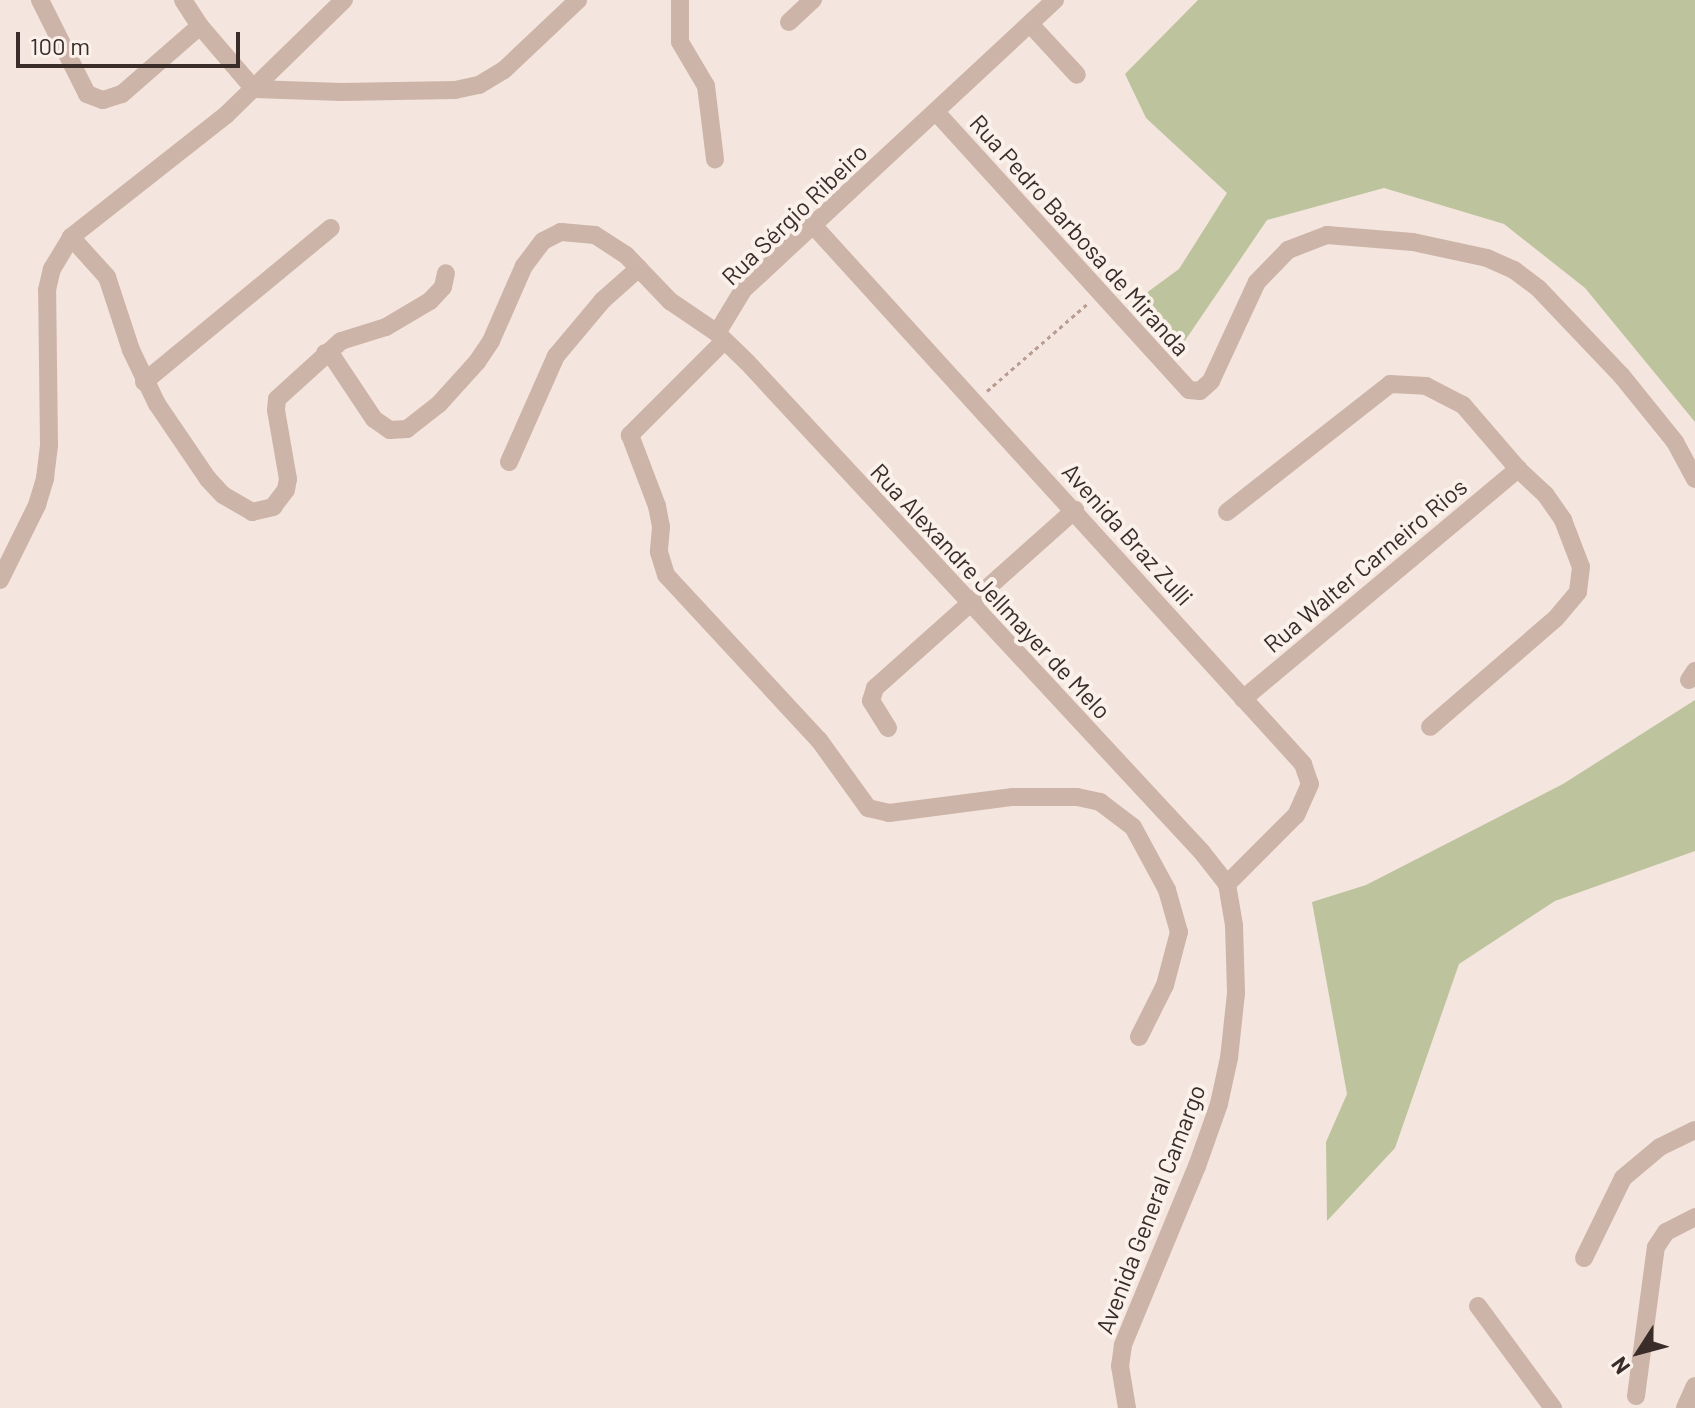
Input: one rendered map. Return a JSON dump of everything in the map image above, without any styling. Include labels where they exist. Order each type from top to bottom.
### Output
[{"type":"street","points":[[40,0],[87,94],[103,100],[122,94],[200,26]]},
{"type":"street","points":[[183,0],[200,26],[254,89],[455,90],[479,85],[504,70],[578,0]]},
{"type":"street","points":[[0,580],[37,505],[45,478],[49,445],[47,290],[52,269],[71,237],[254,89],[344,0]]},
{"type":"street","points":[[680,0],[680,42],[706,86],[715,159]]},
{"type":"street","points":[[789,22],[813,0]]},
{"type":"street","name":"Rua Sérgio Ribeiro","points":[[1049,2],[1030,24],[743,290],[720,338],[630,435],[657,506],[661,527],[659,552],[666,575],[819,740],[859,800],[868,808],[889,813],[1013,797],[1077,797],[1100,802],[1133,827],[1167,890],[1179,932],[1165,985],[1139,1037]]},
{"type":"street","points":[[1030,24],[1077,75]]},
{"type":"street","name":"Rua Pedro Barbosa de Miranda","points":[[936,112],[1189,390],[1200,391],[1211,381],[1257,282],[1288,250],[1327,235],[1413,242],[1487,258],[1514,270],[1539,289],[1621,375],[1675,442],[1695,479]]},
{"type":"street","name":"Avenida Braz Zulli","points":[[812,224],[1303,764],[1310,784],[1296,815],[1227,884]]},
{"type":"street","points":[[144,382],[331,228]]},
{"type":"street","points":[[325,353],[334,359],[374,419],[390,430],[407,429],[439,404],[477,362],[491,341],[524,266],[543,241],[561,232],[595,235],[626,255],[689,316],[720,338]]},
{"type":"street","points":[[71,237],[107,277],[144,382],[223,495],[252,512],[262,512],[281,500],[288,479],[277,399],[341,341],[405,319],[439,293],[446,273]]},
{"type":"street","points":[[509,462],[556,356],[603,300],[639,268]]},
{"type":"street","name":"Rua Alexandre Jellmayer de Melo","points":[[720,338],[747,362],[969,605],[1201,851],[1227,884]]},
{"type":"street","points":[[1227,512],[1390,384],[1426,386],[1453,399],[1545,494],[1563,520],[1581,567],[1578,592],[1555,619],[1430,727]]},
{"type":"street","name":"Rua Walter Carneiro Rios","points":[[1243,699],[1518,469]]},
{"type":"street","points":[[888,728],[871,701],[875,688],[1075,510]]},
{"type":"street","name":"Avenida General Camargo","points":[[1121,1403],[1123,1345],[1197,1166],[1219,1104],[1229,1058],[1236,993],[1234,925],[1227,884]]},
{"type":"street","points":[[1584,1258],[1623,1178],[1660,1147],[1695,1130]]},
{"type":"street","points":[[1636,1396],[1656,1247],[1666,1232],[1695,1217]]},
{"type":"street","points":[[1478,1306],[1553,1408]]},
{"type":"street","points":[[1685,1408],[1695,1386]]},
{"type":"path","points":[[976,401],[1101,291]]},
{"type":"green space","points":[[1198,0],[1695,0],[1695,422],[1585,288],[1504,224],[1384,188],[1267,220],[1182,345],[1134,302],[1179,269],[1227,193],[1146,118],[1125,74]]},
{"type":"green space","points":[[1695,700],[1695,851],[1555,901],[1459,964],[1395,1148],[1327,1221],[1326,1142],[1347,1094],[1312,902],[1366,885],[1563,784]]}]
